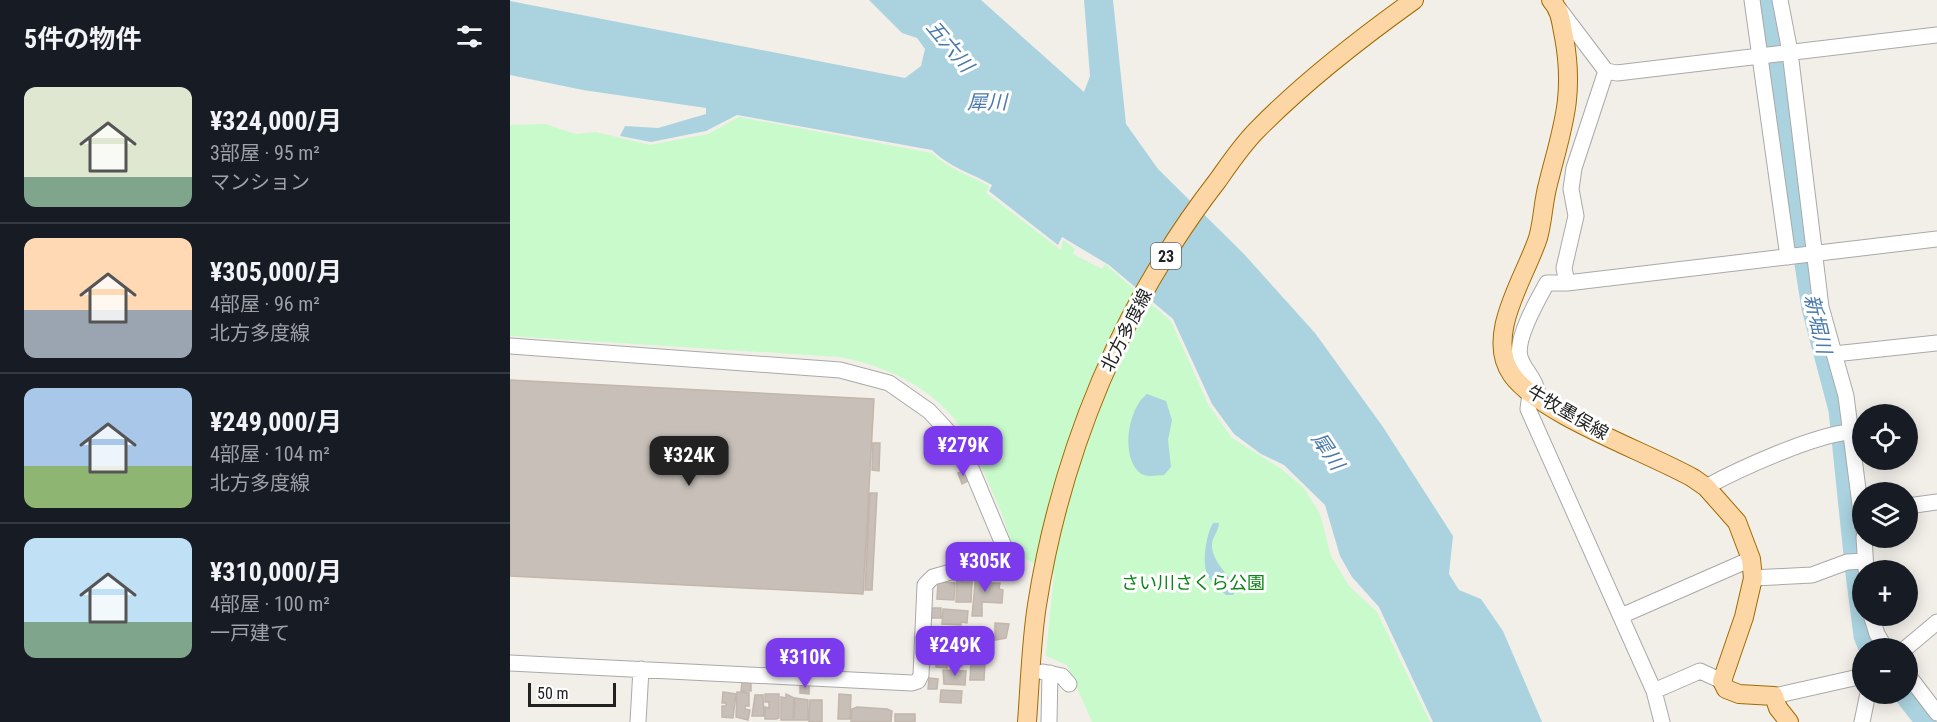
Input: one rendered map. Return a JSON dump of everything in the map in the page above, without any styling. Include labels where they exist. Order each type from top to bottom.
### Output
[{"type":"main road","name":"北方多度線","points":[[1027,722],[1040,590],[1062,490],[1084,422],[1117,344],[1188,218],[1256,131],[1341,52],[1414,0]]},
{"type":"main road","name":"牛牧墨俣線","points":[[1555,5],[1570,70],[1568,108],[1547,186],[1538,237],[1506,317],[1501,347],[1510,372],[1534,397],[1606,436],[1659,459],[1706,486],[1737,522],[1750,559],[1753,578],[1737,644],[1722,681]]},
{"type":"main road","points":[[1722,681],[1726,689],[1739,694],[1774,696],[1778,708],[1789,722]]},
{"type":"street","points":[[1752,0],[1776,53],[1803,255]]},
{"type":"street","points":[[1780,0],[1776,53],[1803,255],[1821,307],[1846,396],[1845,432],[1856,482]]},
{"type":"street","points":[[1555,5],[1606,71],[1617,73],[1937,35]]},
{"type":"street","points":[[1567,283],[1564,268],[1576,216],[1571,189],[1574,168],[1606,71]]},
{"type":"street","points":[[1662,722],[1654,691],[1528,410],[1534,397],[1532,375],[1520,357],[1519,343],[1547,283],[1567,283],[1937,239]]},
{"type":"street","points":[[1834,354],[1937,343]]},
{"type":"street","points":[[510,346],[840,370],[889,383],[929,411],[958,443],[1008,556],[1003,560],[933,577],[925,585],[921,675],[918,681],[912,683],[510,663]]},
{"type":"street","points":[[1706,486],[1762,460],[1845,432]]},
{"type":"street","points":[[1918,505],[1937,502]]},
{"type":"street","points":[[1621,616],[1750,559]]},
{"type":"street","points":[[1753,578],[1812,574],[1852,565]]},
{"type":"street","points":[[1918,638],[1937,622]]},
{"type":"street","points":[[638,722],[641,669]]},
{"type":"street","points":[[1031,670],[1062,676],[1069,684]]},
{"type":"street","points":[[1654,691],[1700,671],[1722,681]]},
{"type":"street","points":[[1049,722],[1050,673]]},
{"type":"street","points":[[1774,696],[1852,678]]},
{"type":"street","points":[[1918,688],[1937,713]]},
{"type":"street","points":[[1862,722],[1866,704]]},
{"type":"green space","name":"さい川さくら公園","points":[[739,117],[932,153],[952,168],[989,186],[986,193],[1061,250],[1063,240],[1075,249],[1073,254],[1102,269],[1105,264],[1171,321],[1208,404],[1232,438],[1280,468],[1304,488],[1320,514],[1331,556],[1349,586],[1377,612],[1430,722],[1092,722],[1067,665],[1046,656],[1054,573],[1028,560],[1015,550],[1001,512],[964,432],[940,403],[925,392],[893,373],[839,357],[510,336],[510,125],[545,124],[575,134],[596,132],[650,145],[708,134]]},
{"type":"water","name":"犀川","points":[[869,0],[981,0],[1084,92],[1090,76],[1084,0],[1113,0],[1126,124],[1158,169],[1244,254],[1315,333],[1383,427],[1453,536],[1449,574],[1459,590],[1481,599],[1503,631],[1542,722],[1433,722],[1379,607],[1352,577],[1340,556],[1325,505],[1284,465],[1261,454],[1234,434],[1212,404],[1173,319],[1109,265],[1062,237],[1058,245],[989,191],[992,185],[953,165],[932,150],[737,115],[706,131],[651,142],[620,136],[625,126],[658,128],[706,114],[706,108],[583,90],[510,75],[510,1],[905,78],[921,66],[925,49],[917,38],[902,33]]},
{"type":"water","points":[[1147,394],[1166,401],[1172,420],[1168,440],[1171,467],[1164,475],[1143,475],[1134,466],[1130,456],[1128,445],[1131,421],[1140,401]]},
{"type":"water","points":[[1213,523],[1219,523],[1212,543],[1213,553],[1236,590],[1233,595],[1226,595],[1207,574],[1206,548],[1208,534]]},
{"type":"building","points":[[510,380],[874,399],[863,594],[510,576]]},
{"type":"building","points":[[873,443],[880,443],[879,471],[872,470]]},
{"type":"building","points":[[964,471],[968,481],[962,484],[958,473]]},
{"type":"building","points":[[870,493],[877,493],[872,590],[865,590]]},
{"type":"building","points":[[976,573],[991,574],[990,583],[1000,583],[999,589],[1003,590],[1002,603],[982,602],[982,616],[972,616]]},
{"type":"building","points":[[957,577],[963,577],[962,582],[972,582],[971,602],[956,602]]},
{"type":"building","points":[[938,582],[955,583],[954,600],[937,599]]},
{"type":"building","points":[[932,608],[941,608],[941,618],[931,618]]},
{"type":"building","points":[[943,609],[968,611],[967,623],[942,624]]},
{"type":"building","points":[[995,623],[1009,624],[1006,638],[995,640]]},
{"type":"building","points":[[972,629],[986,629],[986,639],[989,639],[989,643],[986,643],[985,656],[988,659],[985,662],[971,662]]},
{"type":"building","points":[[936,652],[963,653],[962,666],[947,663],[947,668],[936,667]]},
{"type":"building","points":[[971,662],[985,663],[984,680],[970,680]]},
{"type":"building","points":[[943,670],[966,671],[965,685],[944,684]]},
{"type":"building","points":[[929,678],[938,679],[937,689],[928,689]]},
{"type":"building","points":[[742,682],[751,682],[751,691],[741,691]]},
{"type":"building","points":[[800,684],[809,684],[809,694],[800,693]]},
{"type":"building","points":[[941,690],[962,691],[961,703],[940,702]]},
{"type":"building","points":[[723,692],[736,694],[733,718],[722,717],[722,706],[726,706],[726,703],[722,703]]},
{"type":"building","points":[[737,692],[749,693],[749,706],[745,706],[745,709],[750,710],[748,720],[736,717]]},
{"type":"building","points":[[765,694],[779,694],[779,718],[765,719],[765,707],[769,708],[769,702],[765,702]]},
{"type":"building","points":[[786,694],[794,698],[793,720],[781,720],[781,697],[786,698]]},
{"type":"building","points":[[839,694],[851,695],[850,719],[838,719]]},
{"type":"building","points":[[755,695],[763,695],[764,716],[752,716]]},
{"type":"building","points":[[795,698],[808,700],[808,720],[794,720]]},
{"type":"building","points":[[810,700],[822,700],[822,722],[809,722]]},
{"type":"building","points":[[857,707],[892,711],[891,722],[851,722],[852,709]]},
{"type":"building","points":[[895,714],[915,714],[915,722],[895,722]]},
{"type":"waterway","name":"新堀川","points":[[1767,0],[1776,83],[1812,308],[1839,410],[1865,638]]},
{"type":"waterway","name":"新堀川","points":[[1912,704],[1926,722]]},
{"type":"water label","name":"五六川","points":[[950,46]]}]
